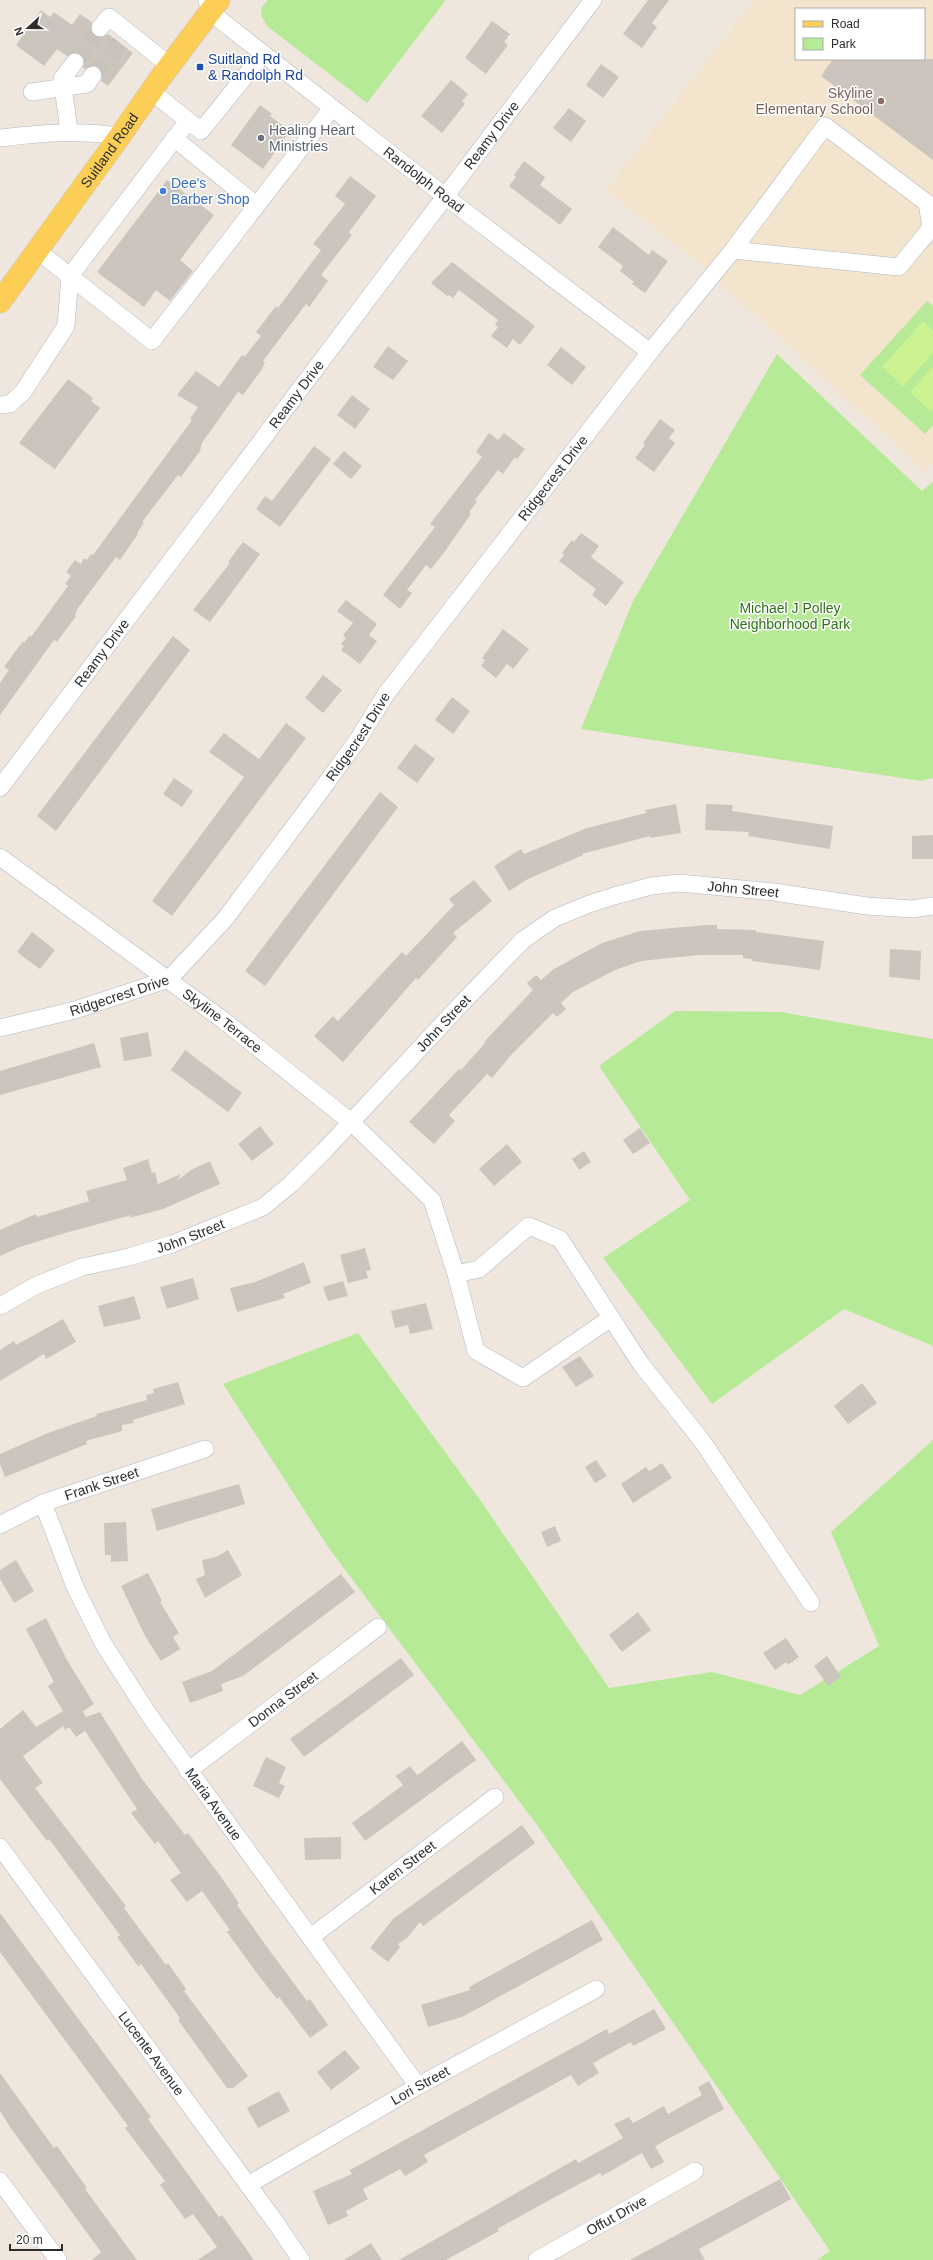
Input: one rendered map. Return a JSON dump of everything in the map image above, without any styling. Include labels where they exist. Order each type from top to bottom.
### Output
[{"type":"main road","name":"Suitland Road","points":[[0,302],[120,136],[212,4]]},
{"type":"street","name":"Reamy Drive","points":[[0,788],[593,0]]},
{"type":"street","name":"Randolph Road","points":[[212,4],[263,54],[446,197],[650,352]]},
{"type":"street","points":[[100,28],[109,17],[124,38],[169,66]]},
{"type":"street","points":[[151,91],[200,131],[263,54]]},
{"type":"street","points":[[69,131],[62,79],[76,62]]},
{"type":"street","points":[[32,92],[86,84],[93,75]]},
{"type":"street","points":[[38,251],[152,341],[332,108]]},
{"type":"street","points":[[0,405],[10,404],[23,392],[66,326],[70,276],[188,120]]},
{"type":"street","name":"Ridgecrest Drive","points":[[0,1028],[75,1010],[169,979],[225,919],[312,804],[359,738],[386,694],[650,352],[733,250],[826,126],[927,203],[930,228],[899,267],[733,250]]},
{"type":"street","points":[[0,138],[69,131],[93,132],[120,136]]},
{"type":"street","points":[[174,138],[256,205]]},
{"type":"street","name":"Skyline Terrace","points":[[0,857],[169,979],[351,1122],[432,1200],[456,1274]]},
{"type":"street","name":"John Street","points":[[0,1306],[37,1285],[82,1267],[129,1257],[172,1244],[263,1207],[291,1184],[464,1001],[524,940],[555,918],[588,904],[651,886],[679,883],[774,892],[867,906],[912,909],[933,906]]},
{"type":"street","points":[[611,1318],[523,1378],[476,1351],[456,1274],[479,1269],[529,1226],[560,1239],[641,1364],[702,1441],[811,1603]]},
{"type":"street","name":"Frank Street","points":[[0,1524],[43,1502],[205,1449]]},
{"type":"street","name":"Maria Avenue","points":[[43,1502],[75,1587],[103,1643],[188,1771],[311,1937],[418,2086]]},
{"type":"street","name":"Donna Street","points":[[188,1771],[378,1627]]},
{"type":"street","name":"Karen Street","points":[[311,1937],[495,1797]]},
{"type":"street","name":"Lucente Avenue","points":[[0,1847],[248,2185],[301,2260]]},
{"type":"street","name":"Lori Street","points":[[248,2185],[418,2086],[596,1989]]},
{"type":"street","name":"Offut Drive","points":[[537,2260],[695,2171]]},
{"type":"street","points":[[0,2181],[58,2260]]},
{"type":"shaded area","points":[[754,0],[933,0],[933,464],[925,472],[701,265],[606,190]]},
{"type":"green space","points":[[268,0],[446,0],[367,103],[267,26],[261,15],[262,7]]},
{"type":"green space","points":[[927,301],[933,306],[933,425],[925,434],[860,375]]},
{"type":"green space","points":[[923,321],[933,330],[933,353],[903,386],[882,367]]},
{"type":"green space","name":"Michael J Polley Neighborhood Park","points":[[777,354],[922,491],[933,482],[933,778],[921,781],[581,729],[633,601]]},
{"type":"green space","points":[[933,367],[933,409],[931,412],[910,392]]},
{"type":"green space","points":[[675,1011],[781,1012],[933,1039],[933,1346],[844,1309],[712,1404],[603,1258],[690,1200],[599,1066]]},
{"type":"green space","points":[[358,1333],[478,1497],[609,1688],[712,1672],[800,1695],[879,1646],[831,1532],[933,1440],[933,2260],[817,2260],[830,2251],[540,1829],[328,1547],[223,1384]]},
{"type":"building","points":[[648,0],[669,0],[652,23],[657,27],[642,48],[623,34]]},
{"type":"building","points":[[41,10],[50,17],[54,12],[72,25],[80,14],[92,22],[91,31],[94,36],[103,37],[108,34],[133,53],[108,86],[101,81],[103,75],[99,67],[93,65],[85,69],[83,68],[84,58],[77,52],[67,56],[57,49],[44,66],[16,45]]},
{"type":"building","points":[[492,21],[510,34],[504,42],[508,45],[486,74],[465,58]]},
{"type":"building","points":[[933,59],[933,160],[821,76],[832,60]]},
{"type":"building","points":[[601,64],[619,77],[603,98],[586,85]]},
{"type":"building","points":[[451,80],[468,94],[462,101],[465,104],[442,133],[421,116]]},
{"type":"building","name":"Healing Heart Ministries","points":[[260,105],[272,114],[270,116],[290,131],[263,169],[231,145]]},
{"type":"building","points":[[569,108],[586,121],[571,142],[553,128]]},
{"type":"building","points":[[524,161],[545,177],[540,185],[572,209],[560,225],[509,186],[516,177],[514,175]]},
{"type":"building","points":[[350,176],[376,196],[349,232],[352,235],[321,275],[328,281],[309,307],[306,304],[263,361],[265,362],[262,369],[243,395],[238,392],[202,443],[200,451],[181,477],[178,475],[142,522],[144,523],[137,533],[138,534],[120,560],[116,557],[78,608],[75,615],[76,616],[57,642],[54,640],[0,715],[0,683],[9,670],[4,667],[23,641],[24,643],[29,636],[31,637],[68,586],[65,584],[71,576],[66,572],[75,560],[81,564],[84,558],[87,560],[91,554],[93,555],[192,420],[190,419],[198,407],[177,395],[196,371],[219,387],[242,355],[245,356],[261,336],[256,332],[276,306],[278,308],[321,250],[313,244],[345,204],[335,196]]},
{"type":"building","points":[[167,180],[214,215],[180,260],[193,271],[170,301],[156,290],[144,307],[97,272]]},
{"type":"building","points":[[613,227],[649,255],[652,250],[668,261],[645,293],[632,284],[634,282],[620,271],[623,266],[598,247]]},
{"type":"building","points":[[452,262],[535,326],[520,345],[513,339],[507,348],[491,336],[498,327],[495,325],[498,320],[459,290],[453,298],[449,295],[447,296],[431,283]]},
{"type":"building","points":[[388,346],[408,361],[393,380],[373,367]]},
{"type":"building","points":[[561,347],[586,367],[572,385],[547,365]]},
{"type":"building","points":[[68,379],[93,398],[91,401],[100,408],[55,469],[19,443]]},
{"type":"building","points":[[352,395],[370,409],[355,429],[337,415]]},
{"type":"building","points":[[660,419],[675,430],[669,438],[675,443],[654,472],[635,458],[645,445],[643,443]]},
{"type":"building","points":[[489,433],[498,440],[504,433],[525,449],[517,459],[515,457],[503,474],[498,470],[475,500],[477,502],[469,512],[471,514],[443,554],[431,569],[426,565],[407,590],[412,593],[400,609],[383,595],[435,527],[430,524],[482,457],[476,452]]},
{"type":"building","points":[[314,446],[331,459],[280,527],[256,509],[265,496],[272,501]]},
{"type":"building","points":[[344,451],[362,466],[351,479],[333,464]]},
{"type":"building","points":[[581,533],[599,546],[591,557],[624,582],[606,606],[592,595],[596,589],[559,561],[564,555],[562,553],[572,540],[574,542]]},
{"type":"building","points":[[243,542],[260,554],[210,622],[193,610],[230,563],[228,562]]},
{"type":"building","points":[[346,600],[377,624],[369,635],[377,641],[360,664],[341,650],[344,646],[341,644],[346,638],[343,635],[353,623],[337,611]]},
{"type":"building","points":[[503,629],[529,649],[513,669],[507,664],[496,678],[481,666],[485,660],[482,658]]},
{"type":"building","points":[[173,636],[190,650],[56,831],[37,816]]},
{"type":"building","points":[[323,675],[342,690],[323,713],[305,698]]},
{"type":"building","points":[[452,697],[470,711],[453,734],[435,720]]},
{"type":"building","points":[[286,723],[306,738],[172,916],[152,901],[244,777],[209,752],[224,733],[259,759]]},
{"type":"building","points":[[415,744],[435,759],[417,783],[397,768]]},
{"type":"building","points":[[174,778],[193,791],[182,807],[163,794]]},
{"type":"building","points":[[380,792],[398,807],[265,986],[245,971]]},
{"type":"building","points":[[676,804],[681,833],[650,838],[650,836],[582,854],[583,855],[528,879],[509,891],[494,866],[521,849],[524,854],[587,828],[646,813],[645,810]]},
{"type":"building","points":[[706,804],[733,805],[732,811],[833,826],[830,849],[748,836],[749,832],[705,830]]},
{"type":"building","points":[[933,835],[933,859],[912,859],[912,836]]},
{"type":"building","points":[[474,880],[492,901],[453,933],[457,937],[418,980],[416,978],[343,1062],[314,1036],[333,1016],[338,1021],[402,952],[406,956],[454,905],[449,899]]},
{"type":"building","points":[[717,925],[717,929],[756,930],[756,932],[824,941],[820,970],[752,961],[752,959],[743,958],[743,955],[699,955],[641,961],[615,970],[573,992],[561,1003],[566,1009],[557,1017],[553,1013],[512,1054],[492,1078],[487,1074],[449,1115],[455,1121],[434,1144],[409,1122],[459,1069],[461,1070],[485,1043],[484,1042],[533,990],[527,983],[536,975],[541,980],[554,969],[602,943],[640,931]]},
{"type":"building","points":[[32,932],[55,950],[40,969],[17,952]]},
{"type":"building","points":[[890,949],[921,951],[920,980],[889,977]]},
{"type":"building","points":[[148,1032],[152,1056],[124,1061],[120,1038]]},
{"type":"building","points":[[94,1043],[101,1067],[0,1095],[0,1071]]},
{"type":"building","points":[[185,1050],[242,1093],[228,1112],[171,1070]]},
{"type":"building","points":[[260,1126],[274,1144],[252,1161],[238,1144]]},
{"type":"building","points":[[640,1128],[650,1143],[633,1154],[623,1140]]},
{"type":"building","points":[[507,1144],[522,1162],[494,1186],[479,1169]]},
{"type":"building","points":[[584,1151],[591,1162],[579,1170],[572,1159]]},
{"type":"building","points":[[148,1159],[152,1173],[155,1172],[158,1184],[181,1174],[178,1180],[191,1170],[210,1161],[220,1184],[163,1209],[129,1218],[132,1215],[65,1233],[20,1247],[0,1256],[0,1230],[36,1214],[37,1217],[89,1201],[86,1191],[127,1180],[123,1168]]},
{"type":"building","points":[[365,1248],[371,1270],[366,1271],[368,1278],[348,1283],[340,1255]]},
{"type":"building","points":[[304,1262],[311,1283],[283,1294],[285,1298],[237,1312],[230,1288],[255,1282]]},
{"type":"building","points":[[193,1278],[199,1299],[167,1309],[160,1287]]},
{"type":"building","points":[[343,1281],[348,1296],[328,1301],[323,1287]]},
{"type":"building","points":[[134,1296],[141,1319],[104,1327],[98,1306]]},
{"type":"building","points":[[426,1303],[433,1329],[410,1334],[408,1325],[395,1328],[391,1311]]},
{"type":"building","points":[[63,1319],[76,1342],[46,1359],[44,1354],[0,1381],[0,1350],[14,1341],[16,1345]]},
{"type":"building","points":[[580,1356],[594,1376],[576,1387],[562,1367]]},
{"type":"building","points":[[178,1382],[185,1404],[133,1420],[134,1423],[122,1425],[122,1431],[86,1441],[87,1444],[5,1477],[0,1464],[0,1454],[48,1433],[97,1416],[96,1414],[147,1400],[146,1395],[154,1393],[153,1389]]},
{"type":"building","points":[[862,1383],[877,1403],[848,1424],[834,1406]]},
{"type":"building","points":[[596,1460],[607,1476],[595,1483],[585,1467]]},
{"type":"building","points":[[662,1463],[672,1478],[633,1503],[621,1484],[646,1467],[649,1471]]},
{"type":"building","points":[[239,1484],[245,1504],[157,1531],[151,1509]]},
{"type":"building","points":[[126,1522],[128,1561],[111,1562],[111,1555],[105,1555],[104,1523]]},
{"type":"building","points":[[555,1526],[561,1541],[547,1547],[541,1532]]},
{"type":"building","points":[[228,1550],[242,1575],[205,1598],[196,1579],[205,1575],[202,1560],[216,1557]]},
{"type":"building","points":[[16,1560],[34,1591],[14,1603],[0,1579],[0,1570]]},
{"type":"building","points":[[148,1573],[162,1601],[160,1602],[179,1633],[173,1637],[180,1649],[161,1661],[145,1636],[121,1586]]},
{"type":"building","points":[[341,1574],[355,1592],[243,1676],[221,1684],[223,1691],[190,1703],[182,1682],[212,1671]]},
{"type":"building","points":[[638,1612],[651,1630],[622,1652],[609,1635]]},
{"type":"building","points":[[46,1618],[67,1660],[94,1704],[83,1711],[86,1717],[100,1712],[142,1779],[185,1835],[188,1833],[219,1874],[239,1903],[237,1905],[267,1947],[307,2001],[310,1999],[328,2025],[310,2038],[279,1997],[277,1999],[259,1976],[227,1932],[230,1930],[202,1891],[187,1902],[170,1880],[181,1873],[158,1841],[155,1844],[131,1813],[137,1809],[85,1731],[76,1737],[69,1727],[65,1730],[63,1726],[23,1756],[43,1783],[35,1788],[126,1906],[124,1908],[166,1965],[168,1963],[186,1989],[184,1991],[248,2076],[233,2088],[227,2088],[178,2020],[180,2018],[141,1964],[138,1966],[117,1937],[120,1935],[49,1839],[47,1841],[0,1779],[0,1729],[23,1710],[36,1727],[63,1711],[48,1686],[54,1682],[26,1629]]},
{"type":"building","points":[[786,1638],[799,1657],[788,1665],[786,1662],[775,1670],[763,1653]]},
{"type":"building","points":[[827,1656],[841,1677],[828,1686],[814,1666]]},
{"type":"building","points":[[401,1658],[414,1675],[304,1757],[290,1739]]},
{"type":"building","points":[[462,1741],[476,1760],[365,1841],[352,1823],[403,1785],[396,1776],[410,1766],[417,1775],[419,1774]]},
{"type":"building","points":[[266,1757],[286,1767],[279,1783],[285,1786],[279,1798],[253,1786]]},
{"type":"building","points":[[522,1825],[535,1843],[423,1926],[420,1922],[407,1938],[398,1944],[400,1947],[388,1962],[370,1948],[393,1919]]},
{"type":"building","points":[[341,1837],[341,1859],[305,1860],[304,1838]]},
{"type":"building","points":[[0,1913],[151,2117],[148,2119],[219,2217],[222,2215],[254,2260],[198,2260],[217,2247],[193,2214],[185,2219],[160,2185],[165,2181],[125,2128],[128,2126],[0,1952]]},
{"type":"building","points":[[592,1920],[603,1940],[462,2017],[428,2027],[421,2005],[470,1990],[469,1987]]},
{"type":"building","points":[[654,2009],[666,2029],[633,2046],[631,2042],[593,2063],[599,2073],[578,2086],[571,2075],[424,2155],[428,2162],[405,2176],[400,2169],[363,2189],[368,2199],[346,2211],[348,2216],[328,2225],[313,2191],[352,2174],[350,2170],[607,2029],[609,2034]]},
{"type":"building","points":[[345,2050],[360,2068],[331,2090],[317,2072]]},
{"type":"building","points":[[0,2073],[54,2148],[57,2146],[87,2188],[85,2189],[137,2260],[92,2260],[101,2252],[0,2111]]},
{"type":"building","points":[[709,2081],[724,2109],[655,2146],[664,2162],[651,2169],[642,2153],[602,2176],[600,2173],[555,2197],[497,2229],[499,2231],[446,2260],[399,2260],[576,2159],[578,2163],[623,2138],[614,2124],[629,2117],[633,2123],[664,2106],[668,2114],[702,2095],[698,2087]]},
{"type":"building","points":[[279,2091],[290,2111],[258,2128],[247,2108]]},
{"type":"building","points":[[780,2179],[791,2199],[699,2249],[705,2260],[630,2260]]},
{"type":"building","points":[[371,2243],[382,2260],[344,2260]]},
{"type":"tunnel","points":[[75,62],[100,28]]},
{"type":"tunnel","points":[[93,75],[120,43]]},
{"type":"place","name":"Suitland Rd & Randolph Rd","points":[[200,67]]},
{"type":"place","name":"Skyline Elementary School","points":[[881,101]]},
{"type":"place","name":"Healing Heart Ministries","points":[[261,138]]},
{"type":"place","name":"Dee's Barber Shop","points":[[163,191]]}]
